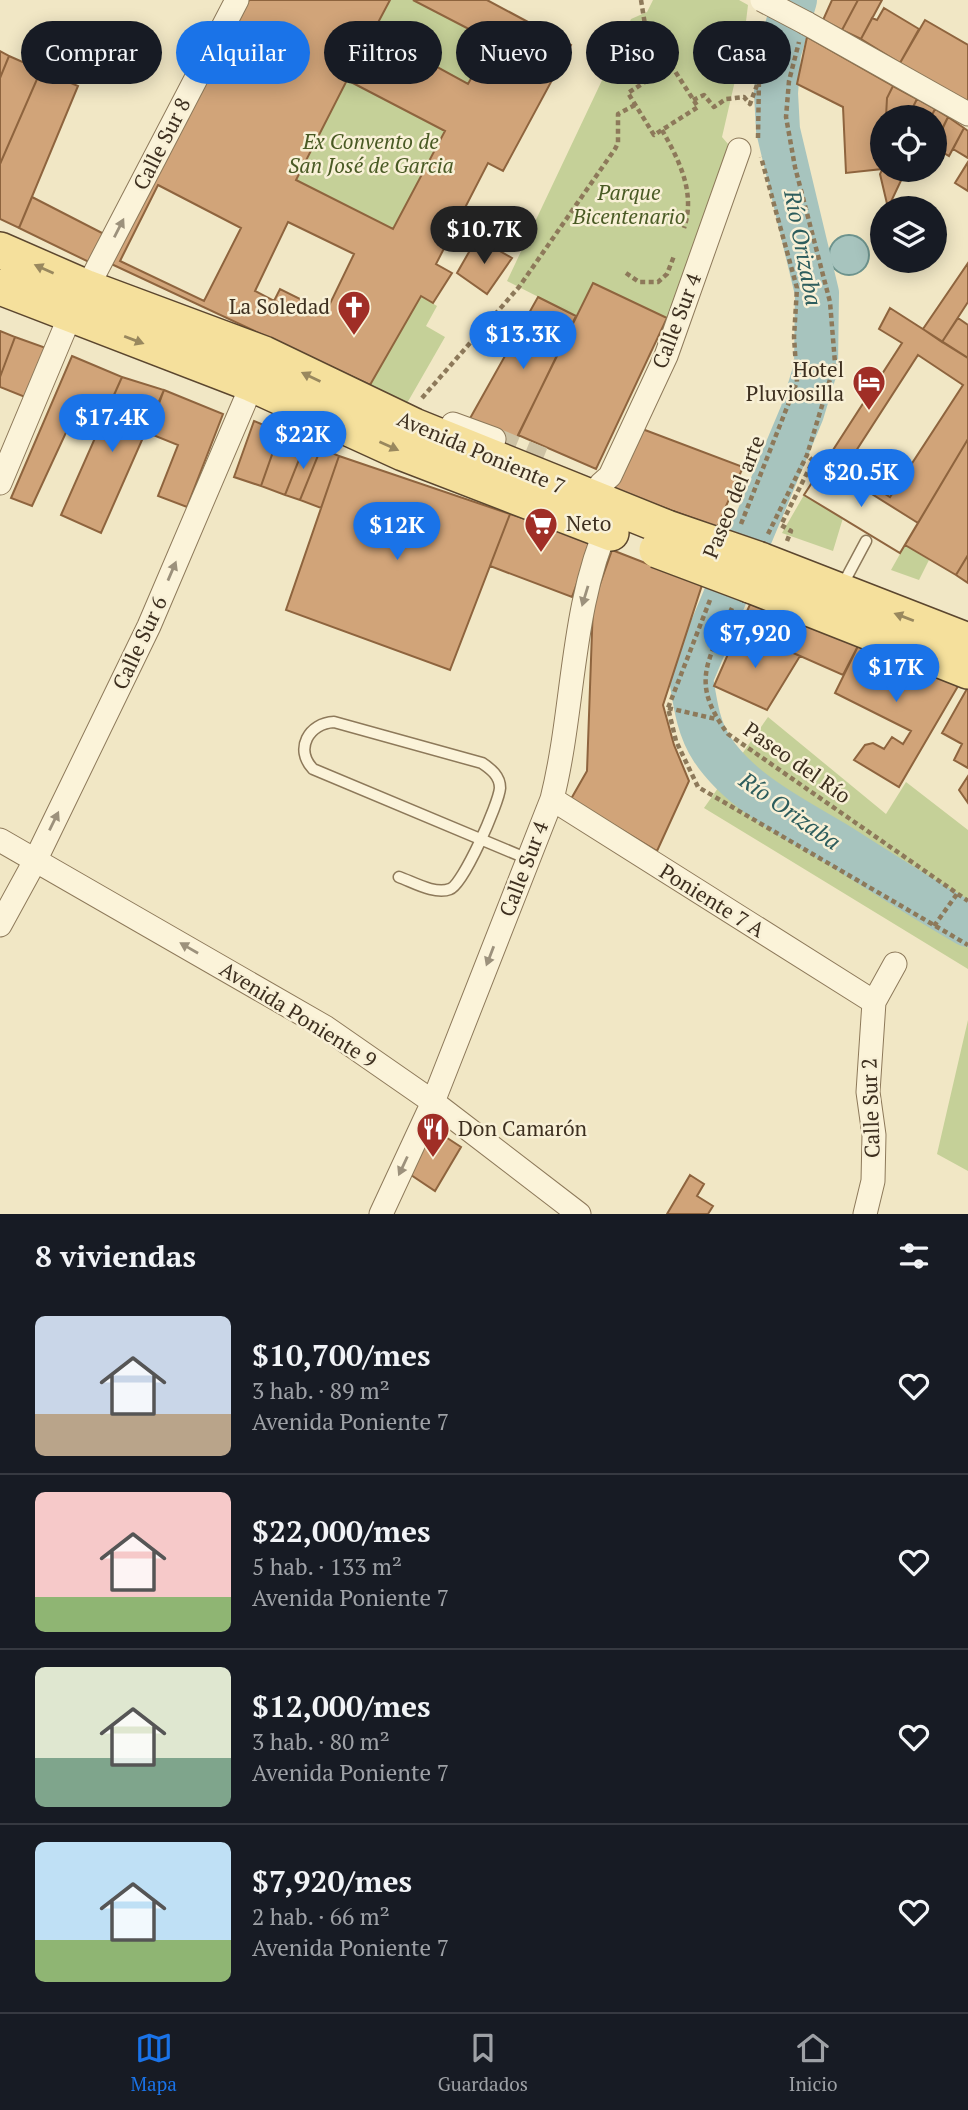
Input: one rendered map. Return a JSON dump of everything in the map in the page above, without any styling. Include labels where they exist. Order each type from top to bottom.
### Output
[{"type":"main road","name":"Avenida Poniente 7","points":[[0,250],[79,302]]},
{"type":"main road","name":"Avenida Poniente 7","points":[[0,287],[79,302],[258,369],[417,413],[607,508],[662,539],[760,565],[839,591],[968,641]]},
{"type":"main road","name":"Avenida Poniente 7","points":[[258,369],[403,453],[607,508]]},
{"type":"main road","name":"Avenida Poniente 7","points":[[760,565],[968,671]]},
{"type":"street","name":"Calle Sur 8","points":[[0,483],[79,302],[237,0]]},
{"type":"street","points":[[766,11],[968,114]]},
{"type":"street","name":"Calle Sur 4","points":[[381,1214],[433,1102],[552,800],[560,766],[581,608],[607,508],[610,476],[666,356],[739,150]]},
{"type":"street","name":"Calle Sur 6","points":[[0,925],[35,861],[149,626],[258,369]]},
{"type":"street","points":[[417,413],[420,418],[431,416],[494,439]]},
{"type":"street","name":"Poniente 7 A","points":[[552,800],[874,1002]]},
{"type":"street","name":"Avenida Poniente 9","points":[[0,840],[325,1027],[433,1102],[579,1214]]},
{"type":"street","name":"Calle Sur 2","points":[[864,1214],[873,1181],[874,1135],[868,1092],[874,1002],[895,964]]},
{"type":"lane","points":[[839,591],[866,541]]},
{"type":"lane","points":[[399,877],[441,891],[454,889],[461,881],[480,838],[500,788],[495,772],[482,763],[334,722],[321,723],[312,729],[303,751],[305,761],[313,769],[480,838],[528,859]]},
{"type":"path","points":[[641,0],[645,21]]},
{"type":"path","name":"Paseo del Río","points":[[803,32],[789,81],[786,117],[795,167],[830,302],[835,363],[807,455],[760,565],[704,674],[706,690],[715,719],[728,734],[968,901]]},
{"type":"path","points":[[642,84],[628,93],[654,135],[698,107],[679,78]]},
{"type":"path","points":[[693,100],[704,95],[714,107],[726,99],[744,97],[750,104],[757,84]]},
{"type":"path","name":"Paseo del arte","points":[[737,533],[797,382],[794,337],[797,288],[761,161],[756,128],[759,84]]},
{"type":"path","points":[[417,413],[519,287],[615,149],[618,143],[618,114],[635,105]]},
{"type":"path","points":[[663,130],[682,168],[688,196],[687,220],[680,240]]},
{"type":"path","points":[[626,274],[647,284],[659,282],[667,274],[677,250]]},
{"type":"path","points":[[760,565],[791,531],[781,525],[813,461],[807,455]]},
{"type":"path","points":[[712,595],[670,708],[676,741],[698,787],[968,945]]},
{"type":"path","points":[[670,708],[715,719]]},
{"type":"path","points":[[934,925],[956,895]]},
{"type":"green space","points":[[390,0],[413,0],[456,22],[456,77],[442,70],[442,21],[379,21]]},
{"type":"green space","name":"Parque Bicentenario","points":[[653,0],[739,0],[748,5],[746,21],[693,21],[693,84],[734,84],[722,137],[728,144],[703,227],[667,318],[593,283],[576,316],[507,281],[600,84],[679,84],[679,21],[630,21],[647,12]]},
{"type":"green space","name":"Ex Convento de San José de Garcia","points":[[345,84],[355,84],[445,131],[393,229],[296,180]]},
{"type":"green space","points":[[421,296],[437,306],[426,326],[445,337],[406,405],[370,385]]},
{"type":"green space","points":[[804,495],[843,518],[833,551],[782,533]]},
{"type":"green space","points":[[905,545],[929,560],[919,580],[891,570]]},
{"type":"green space","points":[[768,717],[886,814],[906,782],[968,830],[968,969],[704,808]]},
{"type":"green space","points":[[968,1020],[968,1171],[937,1154]]},
{"type":"water","points":[[849,235],[863,241],[869,255],[863,269],[849,275],[835,269],[829,255],[835,241]]},
{"type":"building","name":"Ex Convento de San José de Garcia","points":[[249,0],[390,0],[379,21],[324,21],[324,84],[345,84],[296,180],[393,229],[445,131],[355,84],[442,84],[442,70],[456,77],[456,84],[550,84],[503,171],[488,163],[436,264],[452,273],[433,303],[421,296],[370,385],[107,262],[203,84],[310,84],[310,21],[238,21]],"holes":[[[158,185],[241,228],[204,301],[120,261]],[[288,222],[354,254],[326,312],[280,289],[274,301],[255,291]]]},
{"type":"building","name":"Ex Convento de San José de Garcia","points":[[413,0],[487,0],[526,21],[456,22]]},
{"type":"building","points":[[832,0],[858,0],[842,30],[823,20]]},
{"type":"building","points":[[858,0],[882,0],[861,39],[842,30]]},
{"type":"building","points":[[884,8],[919,29],[900,63],[861,39],[872,18],[877,20]]},
{"type":"building","points":[[925,20],[968,45],[968,103],[900,63]]},
{"type":"building","points":[[807,37],[893,86],[887,105],[870,105],[870,170],[846,173],[843,107],[797,84]]},
{"type":"building","points":[[0,51],[9,56],[0,78]]},
{"type":"building","points":[[9,56],[21,61],[21,84],[35,84],[0,164],[0,78]]},
{"type":"building","points":[[35,84],[78,86],[19,228],[0,219],[0,164]]},
{"type":"building","points":[[893,86],[917,99],[914,105],[887,105]]},
{"type":"building","points":[[917,99],[928,105],[914,105]]},
{"type":"building","points":[[948,117],[964,128],[949,156],[947,155]]},
{"type":"building","points":[[964,128],[968,131],[968,158],[953,149]]},
{"type":"building","points":[[968,162],[968,191],[955,183]]},
{"type":"building","points":[[882,182],[900,182],[894,196],[885,196]]},
{"type":"building","points":[[32,197],[106,235],[93,264],[19,228]]},
{"type":"building","points":[[477,238],[512,258],[487,294],[457,273]]},
{"type":"building","points":[[968,263],[968,302],[942,342],[923,329]]},
{"type":"building","points":[[593,283],[667,318],[596,469],[518,435]]},
{"type":"building","points":[[538,297],[576,316],[516,440],[468,422]]},
{"type":"building","name":"Hotel Pluviosilla","points":[[890,308],[968,358],[968,439],[900,553],[804,495],[902,343],[879,329]],"holes":[[[918,355],[963,385],[890,497],[845,468]]]},
{"type":"building","points":[[958,318],[968,325],[968,358],[942,342]]},
{"type":"building","points":[[0,331],[15,337],[0,377]]},
{"type":"building","points":[[15,337],[46,348],[25,397],[0,387],[0,377]]},
{"type":"building","points":[[72,356],[122,377],[101,424],[75,413],[32,506],[11,498]]},
{"type":"building","points":[[122,377],[164,390],[101,533],[61,515]]},
{"type":"building","points":[[164,390],[223,414],[187,507],[158,496],[178,445],[148,433]]},
{"type":"building","points":[[254,421],[280,432],[261,486],[234,477]]},
{"type":"building","points":[[637,427],[743,467],[717,527],[610,488]]},
{"type":"building","points":[[280,432],[306,442],[285,495],[261,486]]},
{"type":"building","points":[[968,439],[968,555],[956,575],[905,545]]},
{"type":"building","points":[[306,442],[321,448],[300,500],[285,495]]},
{"type":"building","points":[[321,448],[339,456],[321,508],[300,500]]},
{"type":"building","points":[[339,456],[510,514],[450,670],[286,610]]},
{"type":"building","points":[[824,464],[918,523],[900,553],[804,495]]},
{"type":"building","name":"Neto","points":[[510,514],[592,541],[572,597],[490,566]]},
{"type":"building","points":[[612,550],[702,585],[663,705],[674,745],[689,781],[657,851],[571,799],[587,771],[593,604]]},
{"type":"building","points":[[968,555],[968,583],[956,575]]},
{"type":"building","points":[[752,600],[861,640],[843,675],[739,629]]},
{"type":"building","points":[[739,629],[800,656],[767,710],[714,686]]},
{"type":"building","points":[[861,640],[961,681],[899,787],[854,760],[865,745],[873,743],[884,749],[892,737],[903,744],[911,731],[835,693]]},
{"type":"building","points":[[968,687],[968,768],[954,760],[962,744],[942,733]]},
{"type":"building","points":[[968,776],[968,803],[959,790]]},
{"type":"building","name":"Don Camarón","points":[[435,1130],[461,1147],[435,1191],[405,1171],[426,1133]]},
{"type":"building","points":[[690,1175],[704,1184],[697,1196],[713,1206],[708,1214],[667,1214]]},
{"type":"waterway","name":"Río Orizaba","points":[[795,0],[779,53],[776,93],[778,130],[817,293],[816,367],[802,413],[691,678],[696,705],[700,724],[712,749],[724,765],[754,792],[968,925]]},
{"type":"tunnel","points":[[494,439],[543,459]]},
{"type":"place","name":"La Soledad","points":[[354,337]]},
{"type":"place","name":"Hotel Pluviosilla","points":[[869,412]]},
{"type":"place","name":"Neto","points":[[541,554]]},
{"type":"place","name":"Don Camarón","points":[[433,1159]]}]
